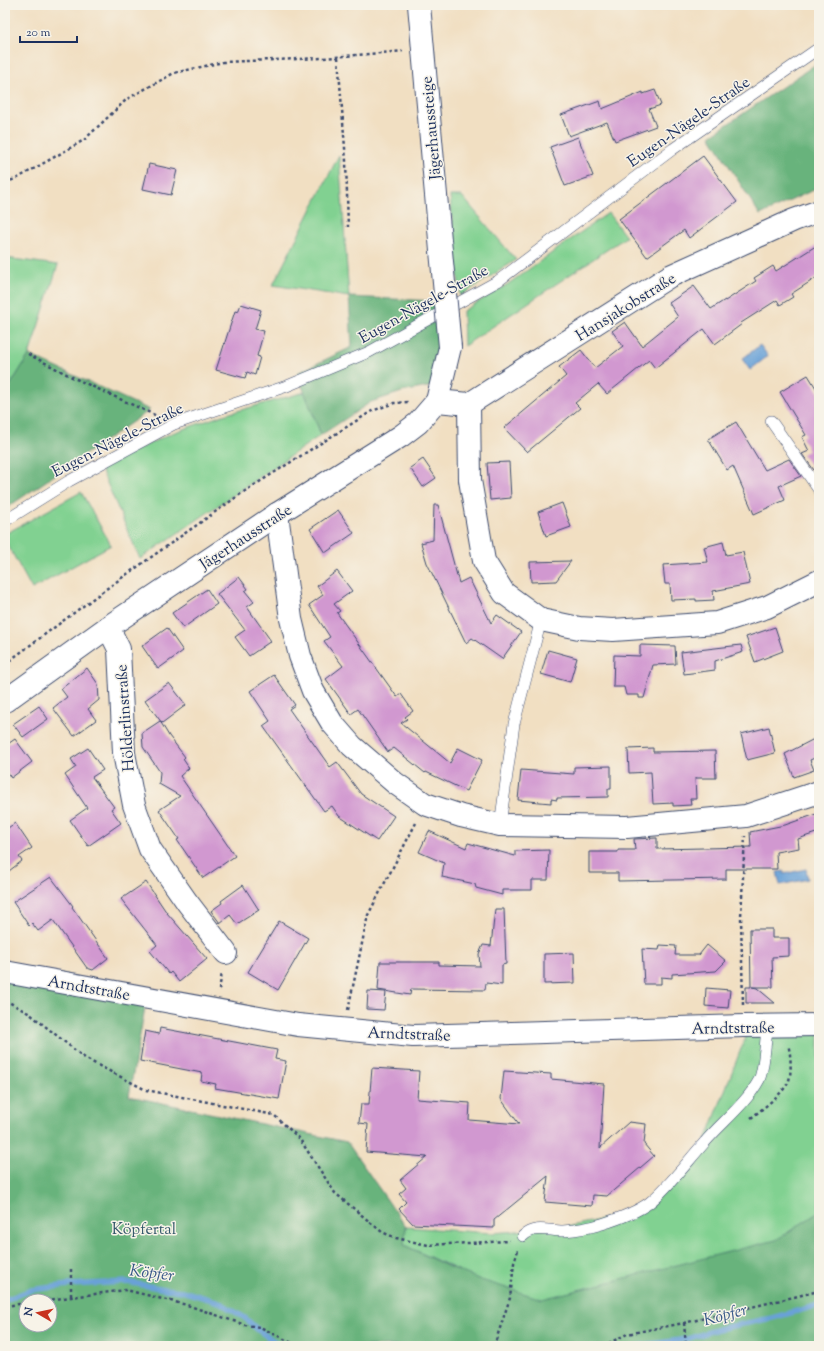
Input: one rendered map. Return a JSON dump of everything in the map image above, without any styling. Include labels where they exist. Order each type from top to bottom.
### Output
[{"type":"street","name":"Jägerhaussteige","points":[[419,5],[450,347]]},
{"type":"street","name":"Hansjakobstraße","points":[[469,404],[670,276],[794,220],[819,211]]},
{"type":"street","name":"Jägerhausstraße","points":[[5,701],[108,627],[277,514],[402,436],[418,423],[437,401],[450,347]]},
{"type":"street","points":[[437,401],[469,404],[470,480],[484,561],[504,593],[541,620],[579,628],[613,630],[716,623],[767,607],[819,581]]},
{"type":"street","points":[[277,514],[291,619],[300,656],[313,691],[332,723],[352,746],[395,783],[425,804],[461,816],[500,825],[627,827],[746,816],[819,792]]},
{"type":"street","name":"Hölderlinstraße","points":[[108,627],[119,648],[124,754],[134,805],[150,849],[187,902],[226,953]]},
{"type":"street","name":"Arndtstraße","points":[[5,972],[298,1026],[413,1036],[819,1025]]},
{"type":"lane","name":"Eugen-Nägele-Straße","points":[[5,520],[69,481],[174,424],[287,386],[369,352],[498,281],[673,149],[819,48]]},
{"type":"lane","points":[[771,421],[819,490]]},
{"type":"lane","points":[[500,825],[514,724],[541,620]]},
{"type":"lane","points":[[523,1236],[527,1232],[537,1229],[561,1231],[579,1230],[603,1224],[626,1216],[650,1202],[744,1100],[759,1079],[766,1047],[767,1026]]},
{"type":"path","points":[[5,182],[16,179],[84,140],[127,99],[174,73],[223,62],[338,56],[423,49]]},
{"type":"path","points":[[338,56],[346,161],[348,227]]},
{"type":"path","points":[[28,354],[76,379],[174,424]]},
{"type":"path","points":[[5,664],[106,589],[245,491],[340,431],[372,412],[394,403],[437,401]]},
{"type":"path","points":[[344,1030],[368,915],[425,804]]},
{"type":"path","points":[[743,1026],[741,918],[746,816]]},
{"type":"path","points":[[216,1010],[226,953]]},
{"type":"path","points":[[5,1000],[30,1014],[86,1059],[146,1090],[274,1115],[299,1138],[335,1193],[382,1232],[396,1238],[428,1245],[510,1241],[523,1236]]},
{"type":"path","points":[[494,1346],[510,1298],[514,1263],[523,1236]]},
{"type":"path","points":[[71,1269],[71,1297]]},
{"type":"path","points":[[58,1299],[126,1290],[187,1305],[245,1325],[260,1327],[298,1346]]},
{"type":"path","points":[[603,1346],[627,1334],[684,1323],[819,1291]]},
{"type":"path","points":[[5,1306],[18,1304]]},
{"type":"path","points":[[684,1323],[686,1346]]},
{"type":"green space","points":[[819,62],[819,189],[811,191],[760,215],[710,136]]},
{"type":"green space","points":[[339,155],[349,297],[273,285]]},
{"type":"green space","points":[[450,196],[462,196],[516,260],[460,296]]},
{"type":"green space","points":[[608,213],[626,237],[464,346],[463,311],[508,284]]},
{"type":"green space","points":[[5,258],[58,265],[29,355],[5,394]]},
{"type":"green space","points":[[349,297],[436,301],[442,342],[433,386],[402,392],[371,402],[321,435],[297,373],[352,347]]},
{"type":"green space","points":[[29,355],[150,410],[5,509],[5,394]]},
{"type":"green space","points":[[305,392],[321,435],[140,559],[100,467],[172,433],[223,415]]},
{"type":"green space","points":[[81,492],[111,545],[32,589],[5,540],[5,534]]},
{"type":"green space","name":"Köpfertal","points":[[5,977],[146,1002],[129,1096],[347,1142],[406,1227],[404,1245],[447,1266],[481,1280],[542,1299],[776,1240],[819,1212],[819,1346],[5,1346]]},
{"type":"green space","name":"Köpfertal","points":[[819,1014],[819,1346],[5,1346],[5,1109],[460,1271],[404,1245],[406,1227],[492,1233],[567,1227],[635,1212],[702,1150],[754,1015]]},
{"type":"water","points":[[760,345],[768,356],[750,370],[742,359]]},
{"type":"water","points":[[806,869],[808,879],[780,885],[777,872],[784,871],[784,874]]},
{"type":"building","points":[[655,90],[661,105],[649,109],[656,126],[615,141],[607,122],[569,136],[561,115],[600,101],[602,109],[643,92],[643,94]]},
{"type":"building","points":[[578,137],[593,176],[565,186],[550,147]]},
{"type":"building","points":[[703,156],[737,202],[689,238],[684,230],[647,257],[619,219]]},
{"type":"building","points":[[149,164],[177,170],[171,195],[143,189]]},
{"type":"building","points":[[819,244],[819,276],[791,294],[793,297],[780,305],[777,300],[741,323],[742,324],[715,344],[704,329],[655,368],[649,360],[607,394],[598,384],[575,403],[580,408],[527,452],[504,428],[566,376],[559,367],[581,350],[595,368],[623,346],[612,331],[625,322],[642,346],[678,317],[669,303],[694,286],[711,309],[756,281],[754,278],[773,266],[776,271]]},
{"type":"building","points":[[241,304],[261,310],[255,329],[264,331],[257,356],[260,357],[255,375],[247,372],[245,378],[216,370],[235,311],[238,312]]},
{"type":"building","points":[[808,375],[819,393],[819,472],[817,468],[814,470],[802,454],[809,451],[802,437],[806,435],[780,392]]},
{"type":"building","points":[[736,422],[765,470],[789,459],[801,476],[779,486],[785,500],[754,514],[733,466],[727,470],[708,439]]},
{"type":"building","points":[[423,459],[436,478],[423,487],[410,468]]},
{"type":"building","points":[[509,462],[511,498],[490,500],[487,463]]},
{"type":"building","points":[[562,503],[571,527],[546,536],[538,512]]},
{"type":"building","points":[[434,505],[438,505],[459,583],[469,578],[491,623],[497,615],[521,632],[502,659],[472,638],[466,643],[427,563],[421,543],[433,540]]},
{"type":"building","points":[[338,510],[354,533],[325,553],[310,529]]},
{"type":"building","points":[[723,542],[726,555],[743,552],[750,584],[713,591],[714,600],[671,600],[670,584],[665,584],[663,565],[708,562],[704,547]]},
{"type":"building","points":[[571,561],[556,581],[531,582],[530,562]]},
{"type":"building","points":[[337,571],[352,591],[334,604],[340,611],[337,613],[397,697],[401,694],[413,711],[405,717],[407,719],[401,723],[450,763],[458,748],[482,760],[466,791],[426,772],[425,773],[394,748],[388,752],[358,709],[351,714],[326,679],[343,666],[324,641],[330,637],[309,605],[323,595],[317,586]]},
{"type":"building","points":[[239,577],[248,589],[245,591],[254,602],[247,607],[271,641],[249,656],[235,637],[245,630],[217,594]]},
{"type":"building","points":[[207,589],[217,604],[183,628],[172,613]]},
{"type":"building","points":[[775,627],[783,651],[755,662],[746,637]]},
{"type":"building","points":[[167,628],[183,651],[158,669],[142,646]]},
{"type":"building","points":[[640,645],[675,646],[676,664],[653,665],[644,698],[639,698],[639,695],[626,695],[624,687],[613,687],[614,655],[640,656]]},
{"type":"building","points":[[741,645],[743,652],[715,661],[715,670],[684,674],[681,652]]},
{"type":"building","points":[[548,650],[577,658],[570,682],[541,674]]},
{"type":"building","points":[[87,668],[98,684],[99,700],[88,709],[96,720],[74,736],[53,708],[67,697],[61,689]]},
{"type":"building","points":[[274,675],[295,705],[289,709],[330,767],[337,762],[361,794],[394,816],[377,841],[339,816],[332,806],[324,811],[263,726],[270,721],[250,691]]},
{"type":"building","points":[[169,683],[186,705],[162,723],[145,700]]},
{"type":"building","points":[[39,706],[48,719],[23,737],[13,724]]},
{"type":"building","points":[[160,721],[185,757],[183,759],[189,768],[180,776],[235,856],[203,878],[159,810],[180,796],[159,784],[160,772],[143,747],[142,733]]},
{"type":"building","points":[[769,727],[775,753],[747,760],[741,734]]},
{"type":"building","points":[[15,739],[32,762],[11,778],[5,769],[5,746]]},
{"type":"building","points":[[814,739],[819,750],[819,756],[810,760],[814,770],[794,777],[785,754]]},
{"type":"building","points":[[88,748],[103,770],[92,777],[114,807],[111,809],[121,823],[88,846],[70,820],[87,808],[65,775],[76,767],[71,759]]},
{"type":"building","points":[[653,748],[653,752],[715,751],[716,778],[695,778],[696,799],[690,799],[691,805],[673,806],[673,803],[653,804],[651,772],[629,773],[628,749]]},
{"type":"building","points":[[611,766],[611,789],[608,789],[608,797],[557,798],[557,800],[551,799],[551,803],[518,800],[521,770],[574,774],[574,767]]},
{"type":"building","points":[[819,813],[819,832],[798,839],[799,848],[776,852],[777,869],[726,869],[726,879],[618,881],[618,873],[589,873],[589,852],[618,852],[618,850],[635,850],[634,839],[657,838],[657,849],[751,847],[750,832],[785,825]]},
{"type":"building","points":[[15,823],[32,848],[19,857],[22,861],[5,874],[5,830]]},
{"type":"building","points":[[429,831],[466,848],[468,843],[515,856],[515,851],[549,850],[548,880],[532,880],[532,890],[502,890],[502,895],[476,888],[475,884],[442,877],[444,863],[419,852]]},
{"type":"building","points":[[51,877],[73,906],[72,907],[108,958],[93,970],[87,968],[53,920],[38,931],[32,923],[29,926],[13,902]]},
{"type":"building","points":[[146,882],[167,913],[207,959],[179,982],[171,972],[169,974],[150,951],[157,945],[121,899]]},
{"type":"building","points":[[243,885],[259,910],[237,924],[230,915],[220,923],[211,911],[222,903],[221,901]]},
{"type":"building","points":[[495,909],[504,909],[506,964],[502,965],[502,985],[486,983],[485,990],[411,989],[410,995],[378,990],[380,962],[439,962],[439,965],[480,966],[479,954],[483,945],[491,946]]},
{"type":"building","points":[[279,921],[308,938],[278,990],[248,972]]},
{"type":"building","points":[[750,929],[772,929],[772,938],[789,938],[789,956],[772,957],[773,987],[752,987],[757,988],[775,1003],[746,1003],[746,987],[751,987]]},
{"type":"building","points":[[660,945],[676,946],[675,955],[699,955],[707,945],[726,961],[716,971],[672,974],[672,978],[661,977],[661,984],[644,984],[642,949],[659,950]]},
{"type":"building","points":[[574,953],[575,983],[544,984],[544,954]]},
{"type":"building","points":[[706,988],[730,990],[728,1008],[705,1006]]},
{"type":"building","points":[[368,991],[386,992],[384,1010],[367,1009]]},
{"type":"building","points":[[160,1028],[277,1050],[275,1059],[286,1061],[279,1099],[215,1088],[216,1084],[201,1081],[202,1073],[140,1061],[145,1031],[159,1034]]},
{"type":"building","points":[[372,1068],[419,1071],[417,1099],[470,1103],[469,1120],[519,1124],[501,1099],[504,1071],[551,1074],[551,1079],[604,1084],[600,1148],[629,1122],[646,1124],[644,1144],[654,1156],[607,1196],[593,1195],[592,1206],[545,1202],[548,1176],[494,1220],[494,1228],[413,1224],[399,1209],[406,1202],[399,1194],[406,1188],[400,1180],[427,1157],[366,1152],[368,1124],[359,1123],[361,1104],[369,1104]]},
{"type":"waterway","name":"Köpfer","points":[[5,1300],[31,1290],[69,1285],[127,1282],[182,1291],[219,1302],[245,1318],[258,1330],[281,1346]]},
{"type":"waterway","name":"Köpfer","points":[[638,1346],[687,1339],[718,1329],[772,1318],[819,1305]]}]
